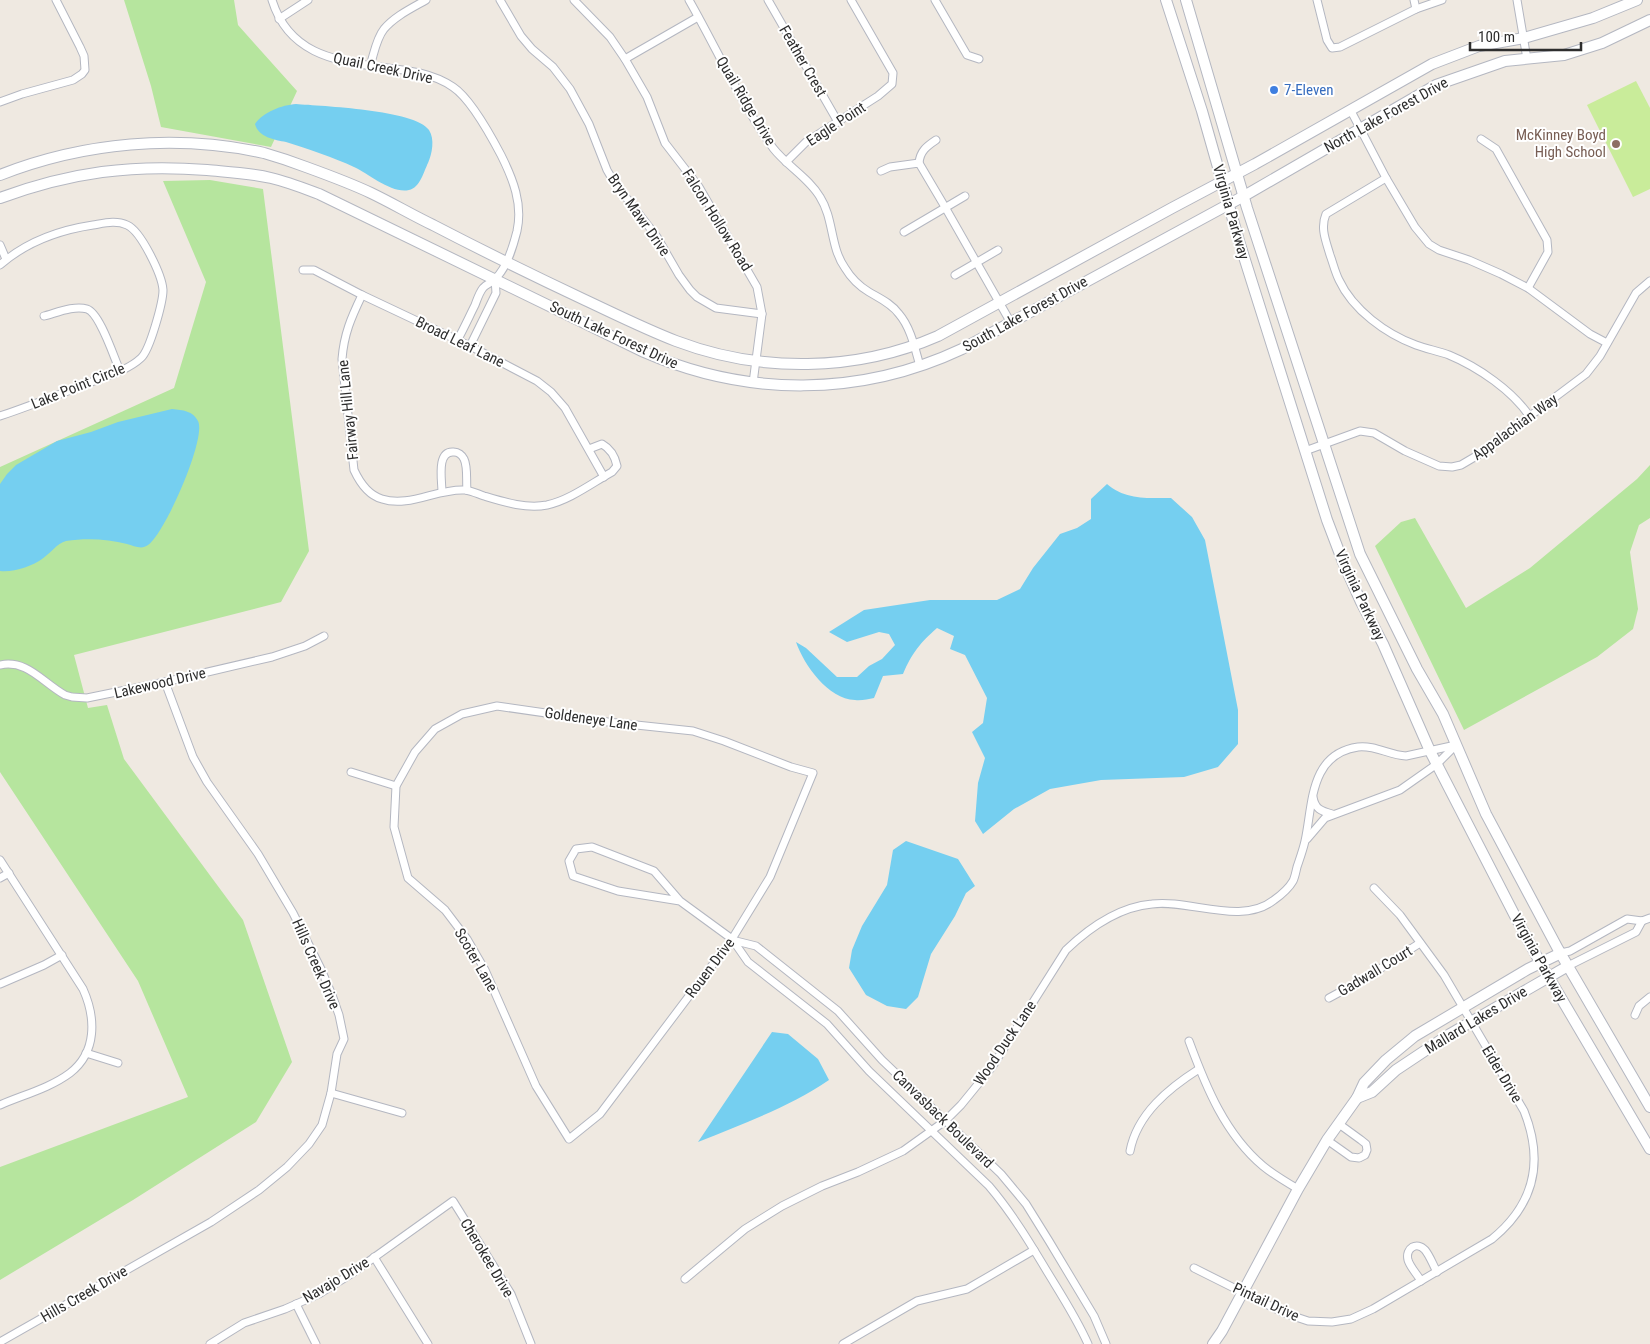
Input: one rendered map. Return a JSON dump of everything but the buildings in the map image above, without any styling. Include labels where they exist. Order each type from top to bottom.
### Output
[{"type":"main road","name":"Virginia Parkway","points":[[1166,0],[1305,451],[1327,520],[1343,562],[1383,644],[1430,751],[1515,916],[1541,964],[1650,1149]]},
{"type":"main road","name":"Virginia Parkway","points":[[1186,0],[1244,196],[1323,444],[1354,538],[1366,567],[1417,669],[1442,714],[1486,814],[1568,966],[1650,1107]]},
{"type":"main road","name":"North Lake Forest Drive","points":[[1237,173],[1351,111],[1415,72],[1438,61],[1479,46],[1524,38],[1593,18],[1637,0]]},
{"type":"main road","name":"North Lake Forest Drive","points":[[1244,196],[1423,92],[1450,79],[1505,61],[1564,55],[1602,43],[1650,20]]},
{"type":"main road","name":"South Lake Forest Drive","points":[[0,175],[55,156],[135,144],[188,143],[265,154],[294,162],[371,193],[606,310],[675,340],[718,354],[756,361],[800,364],[864,359],[914,346],[938,336],[1237,173]]},
{"type":"main road","name":"South Lake Forest Drive","points":[[0,198],[58,179],[91,172],[118,170],[175,167],[233,172],[270,178],[319,194],[663,360],[710,375],[753,383],[798,386],[830,385],[867,380],[920,366],[962,349],[1244,196]]},
{"type":"main road","name":"Mallard Lakes Drive","points":[[1213,1344],[1222,1331],[1298,1189],[1327,1140],[1357,1098],[1364,1083],[1386,1060],[1415,1036],[1528,969],[1561,953]]},
{"type":"main road","name":"Mallard Lakes Drive","points":[[1357,1098],[1372,1092],[1403,1065],[1450,1034],[1568,966]]},
{"type":"street","points":[[0,102],[73,80],[85,70],[80,47],[56,0]]},
{"type":"street","name":"Quail Creek Drive","points":[[272,0],[279,20],[288,32],[302,44],[318,53],[370,66],[425,74],[453,87],[468,102],[499,152],[518,197],[517,232],[507,261],[495,279]]},
{"type":"street","points":[[279,20],[308,0]]},
{"type":"street","points":[[370,66],[383,30],[398,17],[426,0]]},
{"type":"street","name":"Bryn Mawr Drive","points":[[500,0],[521,36],[532,49],[553,67],[570,89],[589,124],[614,182],[652,231],[690,290],[697,297],[716,308],[762,314]]},
{"type":"street","name":"Falcon Hollow Road","points":[[574,0],[610,37],[625,59],[648,97],[665,143],[699,188],[752,276],[760,296],[762,314],[753,383]]},
{"type":"street","name":"Quail Ridge Drive","points":[[689,0],[737,91],[769,142],[820,196],[829,217],[837,252],[845,269],[855,282],[886,302],[899,313],[914,346],[920,366]]},
{"type":"street","name":"Feather Crest","points":[[768,0],[838,122]]},
{"type":"street","name":"Eagle Point","points":[[786,162],[806,142],[888,89],[892,84],[893,73],[851,0]]},
{"type":"street","points":[[935,0],[967,55],[979,59]]},
{"type":"street","points":[[1317,0],[1327,40],[1332,48],[1340,47],[1416,9],[1442,0]]},
{"type":"street","points":[[1414,0],[1416,9]]},
{"type":"street","points":[[1517,0],[1527,60]]},
{"type":"street","points":[[625,59],[698,17]]},
{"type":"street","points":[[1351,111],[1386,178],[1415,227],[1429,244],[1439,250],[1469,260],[1501,274],[1528,288],[1590,334],[1607,343]]},
{"type":"street","points":[[1481,139],[1496,149],[1546,240],[1548,252],[1528,288]]},
{"type":"street","points":[[936,140],[925,148],[919,156],[918,163],[946,207],[1011,323]]},
{"type":"street","points":[[880,171],[890,167],[918,163]]},
{"type":"street","points":[[1386,178],[1326,214],[1323,221],[1323,231],[1339,281],[1352,299],[1380,326],[1406,341],[1450,356],[1476,369],[1520,403],[1530,417]]},
{"type":"street","points":[[904,232],[965,196]]},
{"type":"street","name":"Lake Point Circle","points":[[0,264],[38,241],[56,234],[82,226],[113,222],[133,228],[142,240],[162,281],[163,293],[160,310],[147,348],[143,355],[132,364],[120,371],[0,416]]},
{"type":"street","points":[[0,245],[6,259]]},
{"type":"street","points":[[954,275],[998,250]]},
{"type":"street","name":"Broad Leaf Lane","points":[[303,270],[314,270],[362,295],[458,339],[537,381],[551,392],[565,408],[604,477]]},
{"type":"street","points":[[458,339],[483,287],[495,279],[496,293],[470,346]]},
{"type":"street","name":"Appalachian Way","points":[[1305,451],[1360,431],[1374,433],[1439,466],[1461,465],[1478,455],[1586,374],[1596,362],[1636,292],[1650,281]]},
{"type":"street","name":"Fairway Hill Lane","points":[[362,295],[347,327],[343,342],[342,359],[354,470],[359,481],[370,493],[382,499],[405,500],[442,492]]},
{"type":"street","points":[[44,316],[81,308],[92,312],[99,323],[120,371]]},
{"type":"street","points":[[467,490],[464,460],[460,454],[452,452],[445,455],[442,462],[442,492],[467,490],[518,505],[533,507],[563,500],[612,472],[617,466],[616,459],[607,447],[602,444],[588,450]]},
{"type":"street","name":"Lakewood Drive","points":[[0,665],[10,663],[22,665],[58,691],[72,697],[87,698],[165,682],[272,656],[304,646],[324,636]]},
{"type":"street","name":"Hills Creek Drive","points":[[0,1342],[211,1222],[259,1190],[287,1167],[309,1144],[322,1125],[331,1093],[337,1054],[344,1039],[341,1020],[332,995],[293,913],[258,854],[195,762],[165,682]]},
{"type":"street","name":"Goldeneye Lane","points":[[396,786],[415,752],[435,729],[462,714],[497,706],[608,722],[693,731],[791,767],[813,773]]},
{"type":"street","name":"Wood Duck Lane","points":[[685,1279],[745,1229],[782,1206],[822,1186],[903,1151],[945,1121],[961,1105],[992,1067],[1066,950],[1099,922],[1116,914],[1151,904],[1173,903],[1234,912],[1259,908],[1273,902],[1293,881],[1305,842],[1314,787],[1326,764],[1333,758],[1350,749],[1370,747],[1398,756],[1406,756],[1456,745]]},
{"type":"street","name":"Wood Duck Lane","points":[[1305,842],[1320,822],[1333,814],[1400,790],[1437,764],[1456,745]]},
{"type":"street","points":[[351,772],[396,786]]},
{"type":"street","name":"Rouen Drive","points":[[569,1139],[600,1114],[732,940],[770,877],[813,773]]},
{"type":"street","name":"Scoter Lane","points":[[396,786],[394,827],[408,878],[445,910],[467,939],[485,970],[536,1086],[569,1139]]},
{"type":"street","points":[[1313,794],[1317,808],[1322,812],[1333,814]]},
{"type":"street","name":"Canvasback Boulevard","points":[[680,902],[618,891],[573,876],[569,861],[576,849],[592,847],[654,870],[680,902],[732,940],[748,962],[827,1024],[869,1071],[989,1186],[1012,1214],[1079,1324],[1088,1344]]},
{"type":"street","points":[[0,860],[83,989],[89,1002],[93,1019],[92,1032],[86,1053],[77,1066],[63,1077],[0,1104]]},
{"type":"street","points":[[0,878],[9,873]]},
{"type":"street","name":"Eider Drive","points":[[1374,888],[1400,915],[1444,975],[1524,1111],[1535,1147],[1534,1172]]},
{"type":"street","name":"Mallard Lakes Drive","points":[[1568,966],[1636,932],[1642,921],[1650,918]]},
{"type":"street","points":[[1561,953],[1570,951],[1627,919],[1642,921]]},
{"type":"street","name":"Canvasback Boulevard","points":[[732,940],[756,946],[838,1012],[882,1060],[1001,1174],[1026,1204],[1094,1316],[1106,1344]]},
{"type":"street","name":"Gadwall Court","points":[[1329,998],[1364,979],[1420,943]]},
{"type":"street","points":[[0,984],[62,955]]},
{"type":"street","points":[[1635,1015],[1639,1006],[1650,997]]},
{"type":"street","points":[[1189,1041],[1219,1111],[1238,1141],[1263,1166],[1298,1189]]},
{"type":"street","points":[[86,1053],[118,1063]]},
{"type":"street","points":[[1130,1151],[1138,1130],[1154,1105],[1178,1083],[1200,1069]]},
{"type":"street","points":[[331,1093],[402,1113]]},
{"type":"street","points":[[1327,1140],[1351,1157],[1359,1158],[1365,1154],[1368,1150],[1366,1144],[1339,1124]]},
{"type":"street","name":"Pintail Drive","points":[[1194,1268],[1295,1318],[1320,1322],[1351,1319],[1437,1272],[1481,1246],[1500,1232],[1516,1214],[1523,1202],[1534,1172]]},
{"type":"street","name":"Navajo Drive","points":[[210,1344],[244,1323],[319,1294],[351,1274],[453,1201]]},
{"type":"street","name":"Cherokee Drive","points":[[453,1201],[511,1294],[531,1344]]},
{"type":"street","points":[[1421,1281],[1408,1261],[1410,1248],[1415,1246],[1421,1247],[1426,1251],[1437,1272]]},
{"type":"street","points":[[843,1344],[917,1301],[967,1289],[1034,1250]]},
{"type":"street","points":[[374,1257],[428,1344]]},
{"type":"street","points":[[296,1304],[316,1344]]},
{"type":"green space","points":[[124,0],[234,0],[238,25],[297,91],[271,147],[161,127],[151,86]]},
{"type":"green space","points":[[1636,81],[1650,108],[1650,189],[1633,197],[1587,105]]},
{"type":"green space","points":[[210,180],[263,189],[309,551],[281,602],[74,655],[88,708],[107,705],[124,759],[243,920],[292,1062],[256,1122],[133,1200],[0,1280],[0,1167],[188,1097],[138,981],[0,772],[0,467],[174,388],[206,282],[163,181]]},
{"type":"green space","points":[[1650,465],[1650,518],[1639,525],[1630,552],[1638,609],[1633,629],[1597,657],[1464,730],[1375,546],[1401,522],[1415,518],[1466,608],[1530,568],[1637,479]]},
{"type":"water","points":[[296,104],[367,110],[421,123],[431,134],[432,151],[419,183],[409,190],[395,189],[360,170],[329,157],[263,135],[257,128],[255,124],[263,116],[279,108]]},
{"type":"water","points":[[172,409],[193,415],[198,421],[199,431],[196,446],[182,486],[164,524],[148,545],[138,547],[120,542],[97,540],[66,541],[38,562],[16,570],[0,571],[0,484],[16,465],[57,441],[91,432],[118,422]]},
{"type":"water","points":[[1107,484],[1121,493],[1137,497],[1171,498],[1192,517],[1205,540],[1238,710],[1238,744],[1218,767],[1184,777],[1101,780],[1050,789],[1014,809],[983,834],[975,821],[978,783],[985,758],[972,732],[983,723],[987,698],[965,655],[950,649],[954,636],[937,628],[917,649],[903,674],[883,676],[874,698],[860,700],[845,698],[836,694],[818,679],[805,661],[796,642],[806,648],[837,677],[857,677],[869,666],[882,659],[895,645],[889,634],[879,632],[847,642],[829,632],[864,610],[930,600],[997,600],[1020,589],[1033,568],[1060,534],[1077,528],[1091,519],[1091,499]]},
{"type":"water","points":[[906,841],[958,859],[975,886],[966,893],[955,916],[931,954],[918,997],[906,1009],[887,1006],[866,995],[849,968],[852,950],[862,926],[887,885],[893,850]]},
{"type":"water","points":[[772,1032],[788,1034],[818,1059],[829,1080],[782,1107],[698,1142]]},
{"type":"place","name":"7-Eleven","points":[[1274,90]]},
{"type":"place","name":"McKinney Boyd High School","points":[[1616,144]]}]
